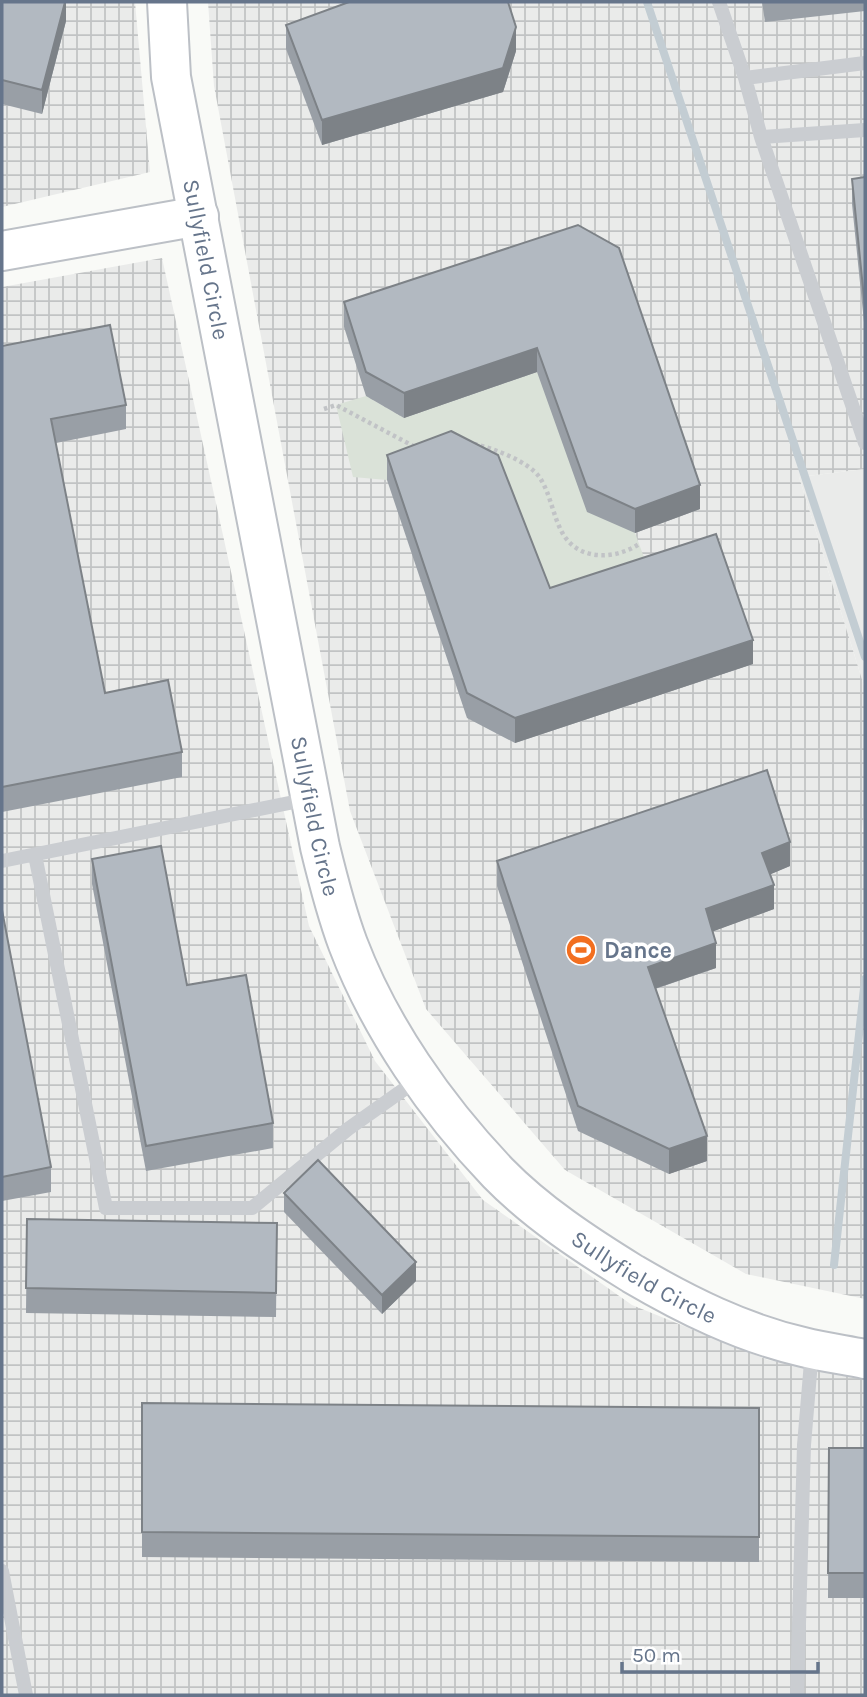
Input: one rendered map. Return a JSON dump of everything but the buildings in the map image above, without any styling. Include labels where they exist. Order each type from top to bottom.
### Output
[{"type":"street","name":"Sullyfield Circle","points":[[167,2],[171,77],[326,874],[348,946],[385,1023],[464,1135],[499,1174],[585,1245],[676,1300],[712,1317],[812,1349],[865,1359]]},
{"type":"street","points":[[2,251],[199,216]]},
{"type":"lane","points":[[719,2],[745,78],[761,137],[865,443]]},
{"type":"lane","points":[[745,78],[865,64]]},
{"type":"lane","points":[[761,137],[865,130]]},
{"type":"lane","points":[[2,861],[310,799]]},
{"type":"lane","points":[[35,855],[106,1209],[251,1208],[348,1129],[421,1077]]},
{"type":"lane","points":[[797,1695],[804,1445],[812,1349]]},
{"type":"lane","points":[[2,1571],[26,1695]]},
{"type":"path","points":[[324,409],[337,405],[419,448]]},
{"type":"path","points":[[465,443],[489,447],[530,466],[540,478],[563,534],[576,550],[599,556],[612,555],[630,550],[639,544]]},
{"type":"shaded area","points":[[2,2],[135,2],[150,172],[2,207]]},
{"type":"shaded area","points":[[208,2],[865,2],[865,469],[799,477],[865,689],[865,805],[862,832],[865,832],[865,1299],[746,1274],[565,1170],[426,1009],[350,811],[214,86]]},
{"type":"shaded area","points":[[162,258],[309,926],[375,1061],[483,1200],[632,1305],[768,1360],[865,1378],[865,1695],[2,1695],[2,287]]},
{"type":"shaded area","points":[[537,372],[635,533],[652,579],[550,613],[387,480],[353,477],[336,405],[366,396],[404,418]]},
{"type":"shaded area","points":[[865,469],[865,689],[799,477]]},
{"type":"waterway","points":[[647,2],[865,657]]},
{"type":"waterway","points":[[834,1265],[865,979]]},
{"type":"place","name":"Dance","points":[[581,950]]}]
